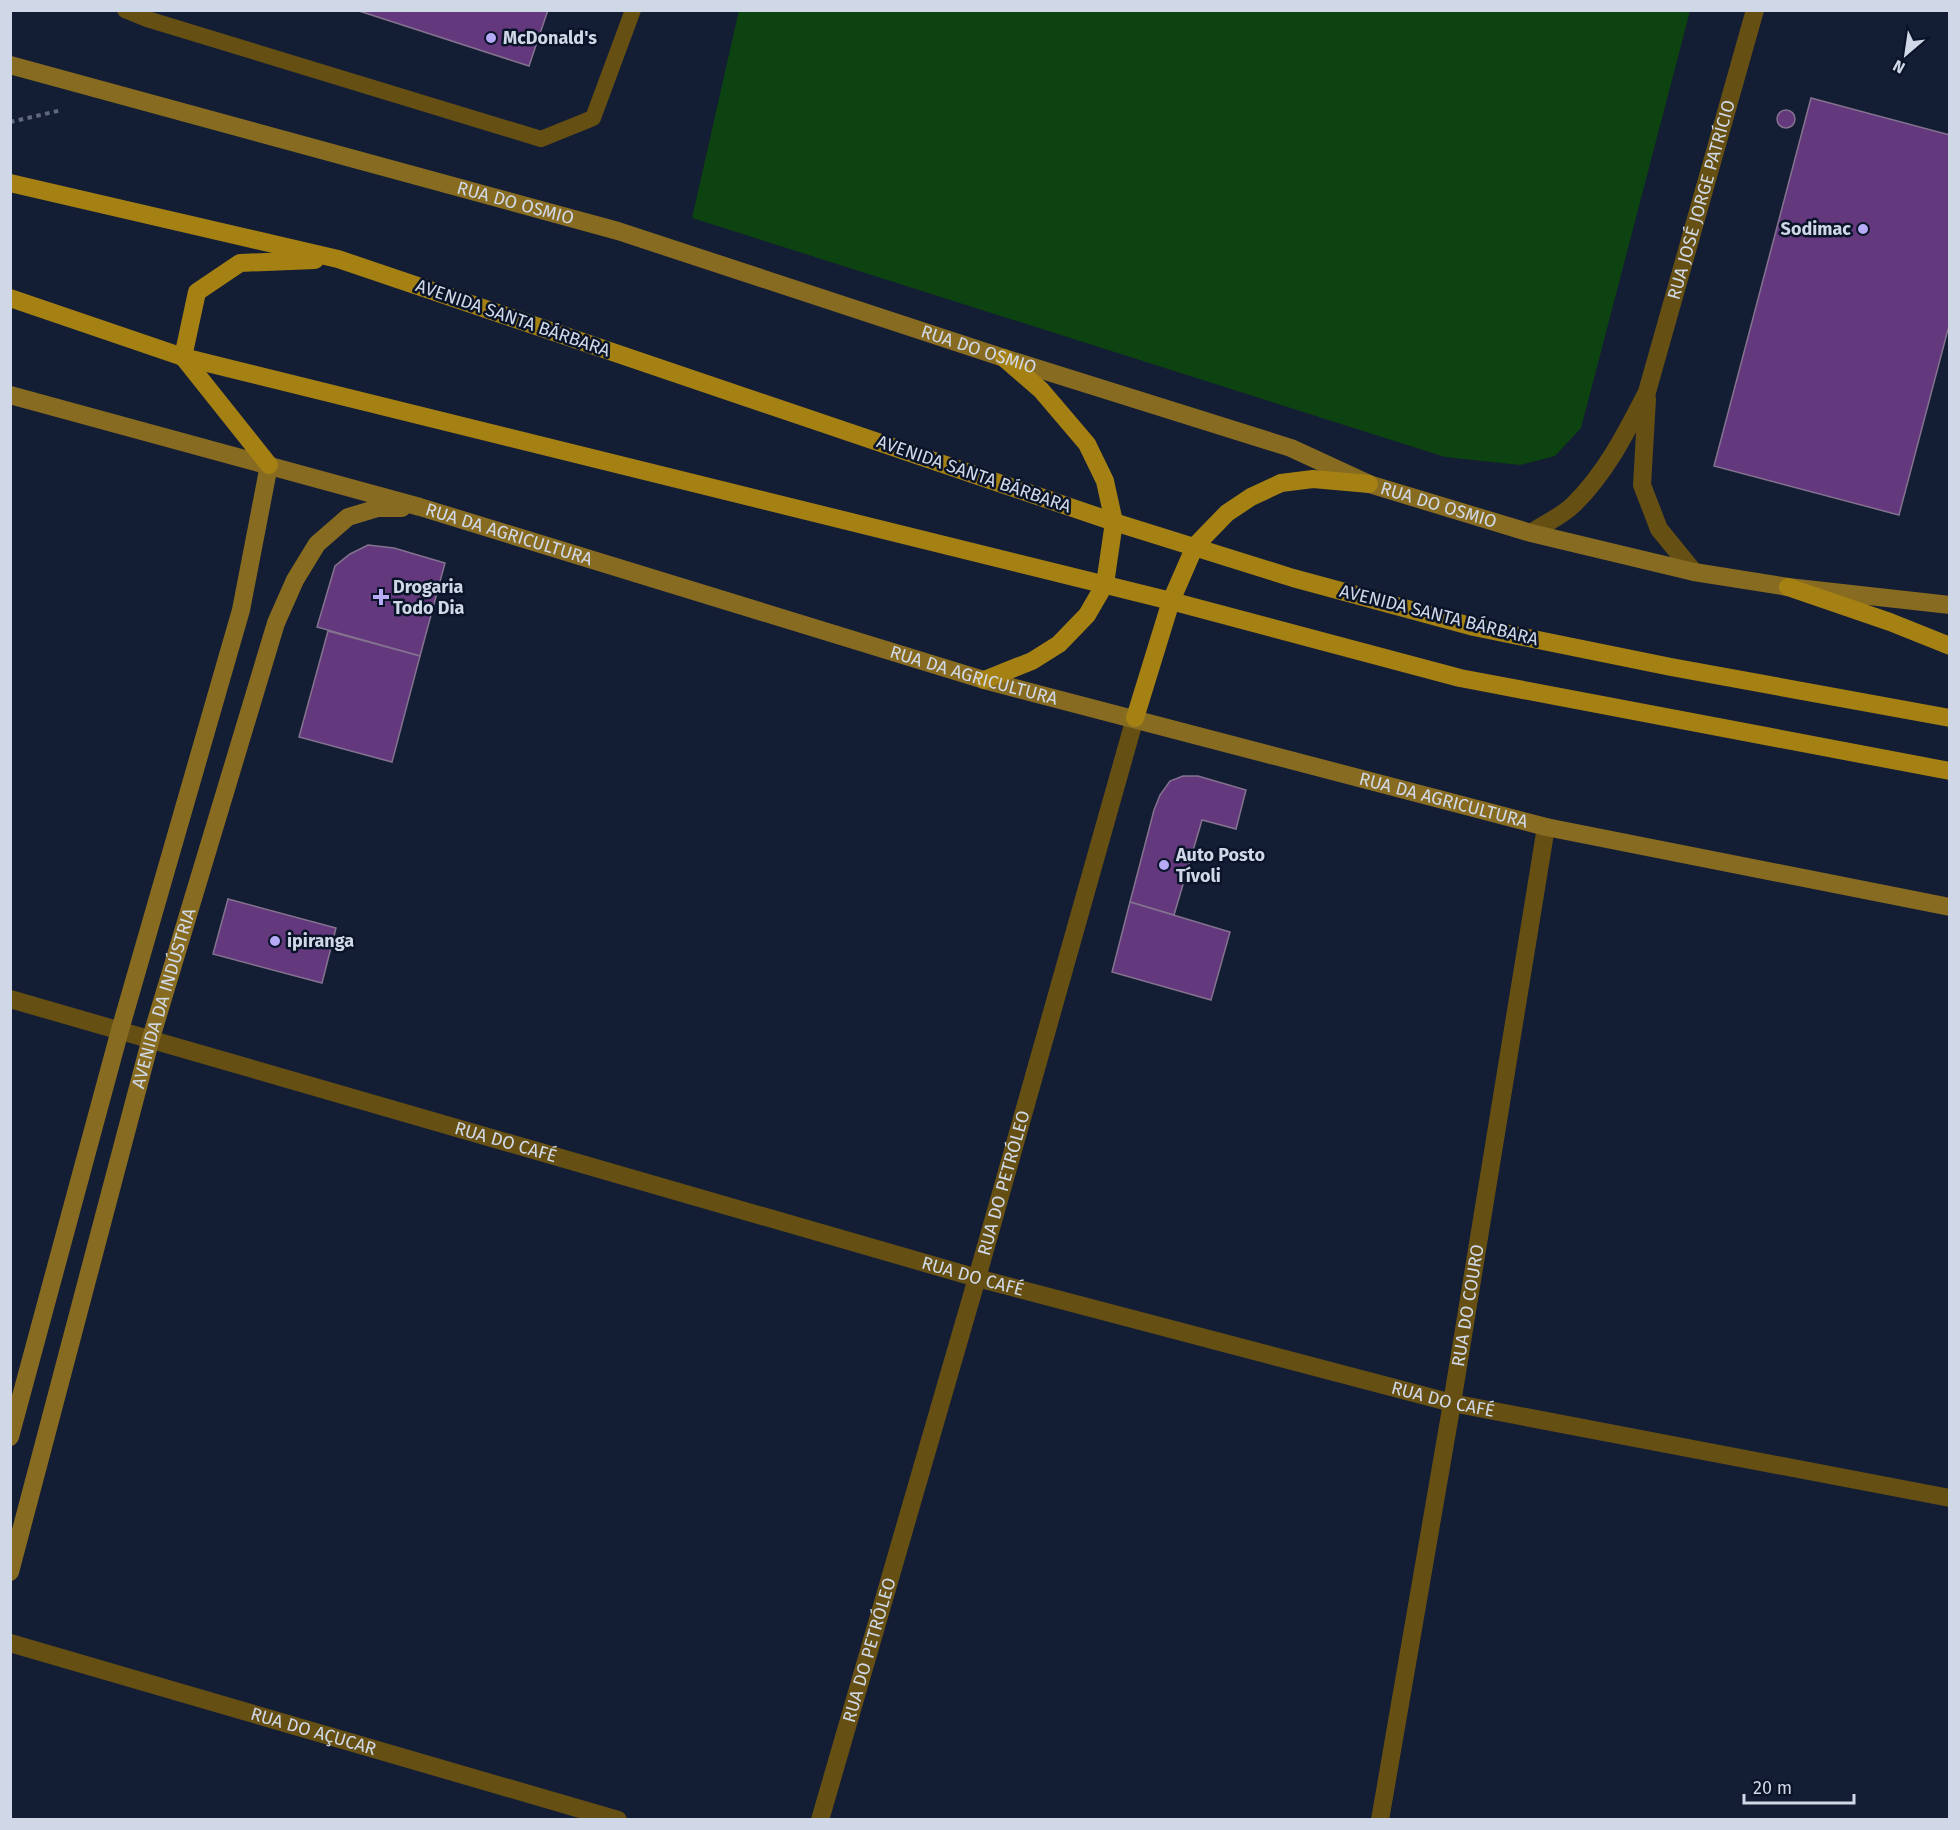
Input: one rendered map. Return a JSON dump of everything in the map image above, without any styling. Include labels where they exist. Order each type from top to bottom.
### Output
[{"type":"main road","name":"AVENIDA SANTA BÁRBARA","points":[[10,183],[338,259],[1114,522],[1293,578],[1474,627],[1671,667],[1950,718]]},
{"type":"main road","points":[[183,357],[197,292],[240,263],[338,259]]},
{"type":"main road","points":[[10,298],[183,357],[1105,584],[1460,678],[1950,771]]},
{"type":"main road","points":[[183,357],[269,465]]},
{"type":"main road","points":[[984,680],[1032,661],[1059,644],[1088,615],[1105,584],[1114,522],[1105,481],[1086,444],[1041,390],[1004,358]]},
{"type":"main road","points":[[1134,718],[1171,601],[1195,546],[1227,513],[1251,497],[1281,483],[1313,479],[1369,484]]},
{"type":"main road","points":[[1788,587],[1890,622],[1950,646]]},
{"type":"street","name":"RUA JOSÉ JORGE PATRÍCIO","points":[[1531,533],[1572,506],[1600,473],[1622,441],[1647,392],[1755,10]]},
{"type":"street","name":"RUA DO OSMIO","points":[[10,64],[618,231],[1004,358],[1291,448],[1369,484],[1531,533],[1694,572],[1788,587],[1950,605]]},
{"type":"street","name":"RUA JOSÉ JORGE PATRÍCIO","points":[[1647,392],[1642,485],[1659,529],[1694,572]]},
{"type":"street","name":"RUA DA AGRICULTURA","points":[[10,395],[420,507],[984,680],[1546,827],[1950,907]]},
{"type":"street","name":"AVENIDA DA INDÚSTRIA","points":[[10,1437],[120,1030],[241,610],[269,465]]},
{"type":"street","name":"AVENIDA DA INDÚSTRIA","points":[[10,1572],[151,1038],[276,622],[295,580],[317,544],[348,517],[378,508],[420,507]]},
{"type":"street","name":"RUA DO PETRÓLEO","points":[[820,1820],[977,1278],[1134,718]]},
{"type":"street","name":"RUA DO COURO","points":[[1380,1820],[1452,1403],[1546,827]]},
{"type":"street","name":"RUA DO CAFÉ","points":[[10,999],[977,1278],[1452,1403],[1950,1498]]},
{"type":"street","name":"RUA DO AÇUCAR","points":[[10,1643],[618,1820]]},
{"type":"lane","points":[[125,10],[147,20],[541,139],[593,118],[633,10]]},
{"type":"green space","points":[[739,10],[1690,11],[1581,428],[1555,456],[1520,465],[1445,457],[692,218]]},
{"type":"building","name":"McDonald's","points":[[356,10],[548,10],[529,66]]},
{"type":"building","name":"Sodimac","points":[[1811,98],[1950,135],[1950,322],[1899,515],[1714,466]]},
{"type":"building","points":[[1786,110],[1792,113],[1795,119],[1792,125],[1786,128],[1780,125],[1777,119],[1780,113]]},
{"type":"building","name":"Drogaria Todo Dia","points":[[368,545],[394,548],[445,563],[420,656],[317,627],[335,566],[350,554]]},
{"type":"building","points":[[328,631],[420,656],[392,762],[299,737]]},
{"type":"building","name":"Auto Posto Tívoli","points":[[1183,776],[1198,776],[1246,790],[1236,829],[1202,820],[1174,915],[1130,902],[1160,795],[1170,781]]},
{"type":"building","name":"ipiranga","points":[[228,899],[336,928],[322,983],[213,954]]},
{"type":"building","points":[[1130,902],[1230,932],[1211,1000],[1112,972]]},
{"type":"place","name":"McDonald's","points":[[491,38]]},
{"type":"place","name":"Sodimac","points":[[1863,229]]},
{"type":"place","name":"Drogaria Todo Dia","points":[[381,597]]},
{"type":"place","name":"Auto Posto Tívoli","points":[[1164,865]]},
{"type":"place","name":"ipiranga","points":[[275,941]]}]
